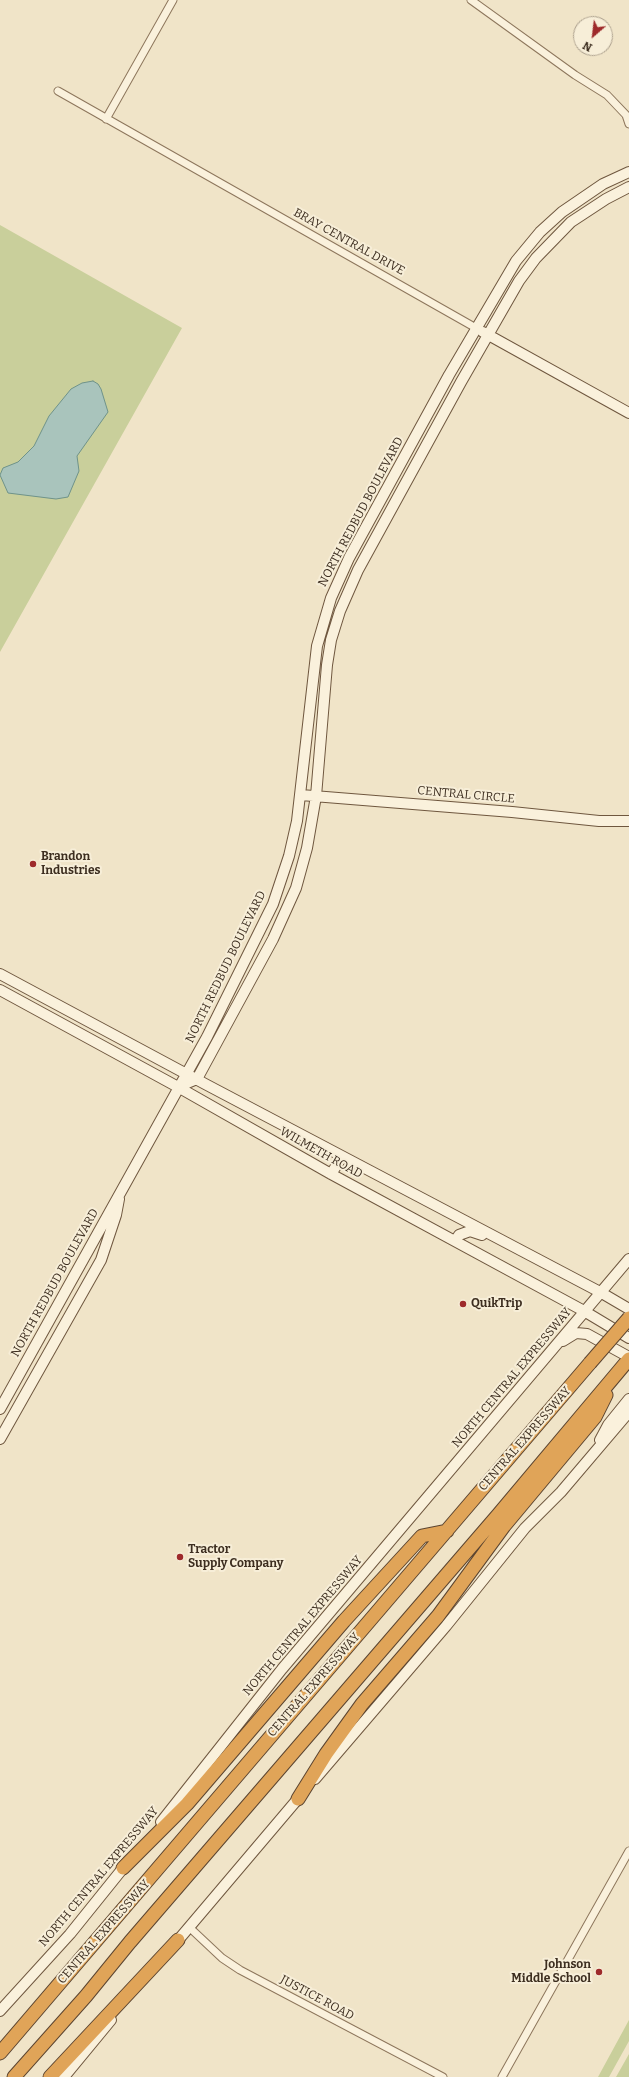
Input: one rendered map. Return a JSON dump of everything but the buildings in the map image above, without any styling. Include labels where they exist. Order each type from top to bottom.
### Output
[{"type":"highway","name":"CENTRAL EXPRESSWAY","points":[[0,2053],[629,1318]]},
{"type":"highway","points":[[298,1799],[326,1754],[362,1704],[438,1616],[504,1526],[595,1417],[626,1362]]},
{"type":"highway","points":[[14,2077],[86,1996],[130,1942],[488,1527],[626,1362]]},
{"type":"highway","points":[[123,1868],[187,1804],[344,1621],[422,1536],[447,1530]]},
{"type":"highway","points":[[50,2077],[178,1940]]},
{"type":"main road","name":"NORTH REDBUD BOULEVARD","points":[[0,1409],[207,1036],[273,904],[289,856],[301,795],[315,656],[325,614],[342,572],[402,459],[476,328],[516,261],[540,232],[582,197],[603,184],[629,172]]},
{"type":"main road","name":"NORTH REDBUD BOULEVARD","points":[[197,1080],[281,924],[299,877],[307,848],[316,796],[327,665],[337,618],[358,570],[414,466],[519,281],[546,247],[581,215],[606,199],[629,187]]},
{"type":"main road","name":"BRAY CENTRAL DRIVE","points":[[476,328],[629,413]]},
{"type":"main road","points":[[402,459],[414,466]]},
{"type":"main road","points":[[325,614],[337,618]]},
{"type":"main road","name":"CENTRAL CIRCLE","points":[[301,795],[599,821],[629,821]]},
{"type":"main road","name":"WILMETH ROAD","points":[[0,974],[342,1157],[600,1292],[629,1309]]},
{"type":"main road","name":"WILMETH ROAD","points":[[0,990],[178,1087],[331,1174],[584,1311],[629,1338]]},
{"type":"main road","points":[[178,1087],[197,1080]]},
{"type":"main road","points":[[331,1174],[342,1157]]},
{"type":"main road","name":"NORTH REDBUD BOULEVARD","points":[[0,1439],[101,1260],[116,1215],[121,1191]]},
{"type":"main road","points":[[455,1241],[459,1235],[470,1230],[525,1259],[551,1267]]},
{"type":"main road","name":"NORTH CENTRAL EXPRESSWAY","points":[[0,2011],[70,1934],[180,1799],[282,1669],[629,1259]]},
{"type":"main road","points":[[559,1343],[576,1334],[587,1334],[626,1362]]},
{"type":"main road","points":[[587,1462],[608,1425],[629,1398]]},
{"type":"main road","points":[[64,2077],[188,1928],[446,1626],[525,1528],[587,1462],[629,1412]]},
{"type":"street","points":[[106,119],[173,0]]},
{"type":"street","points":[[471,0],[575,75],[607,95],[626,115],[629,124]]},
{"type":"street","name":"BRAY CENTRAL DRIVE","points":[[58,91],[476,328]]},
{"type":"street","points":[[502,2077],[629,1851]]},
{"type":"street","name":"JUSTICE ROAD","points":[[188,1928],[219,1955],[240,1970],[443,2077]]},
{"type":"green space","points":[[0,225],[182,328],[0,652]]},
{"type":"green space","points":[[629,2020],[629,2041],[609,2077],[598,2077]]},
{"type":"green space","points":[[629,2054],[629,2077],[616,2077]]},
{"type":"water","points":[[93,381],[98,384],[101,389],[108,412],[77,456],[79,471],[68,497],[56,499],[8,493],[0,475],[3,468],[18,462],[34,446],[49,416],[71,389],[82,383]]},
{"type":"place","name":"Brandon Industries","points":[[33,864]]},
{"type":"place","name":"QuikTrip","points":[[463,1304]]},
{"type":"place","name":"Tractor Supply Company","points":[[180,1557]]},
{"type":"place","name":"Johnson Middle School","points":[[599,1972]]}]
